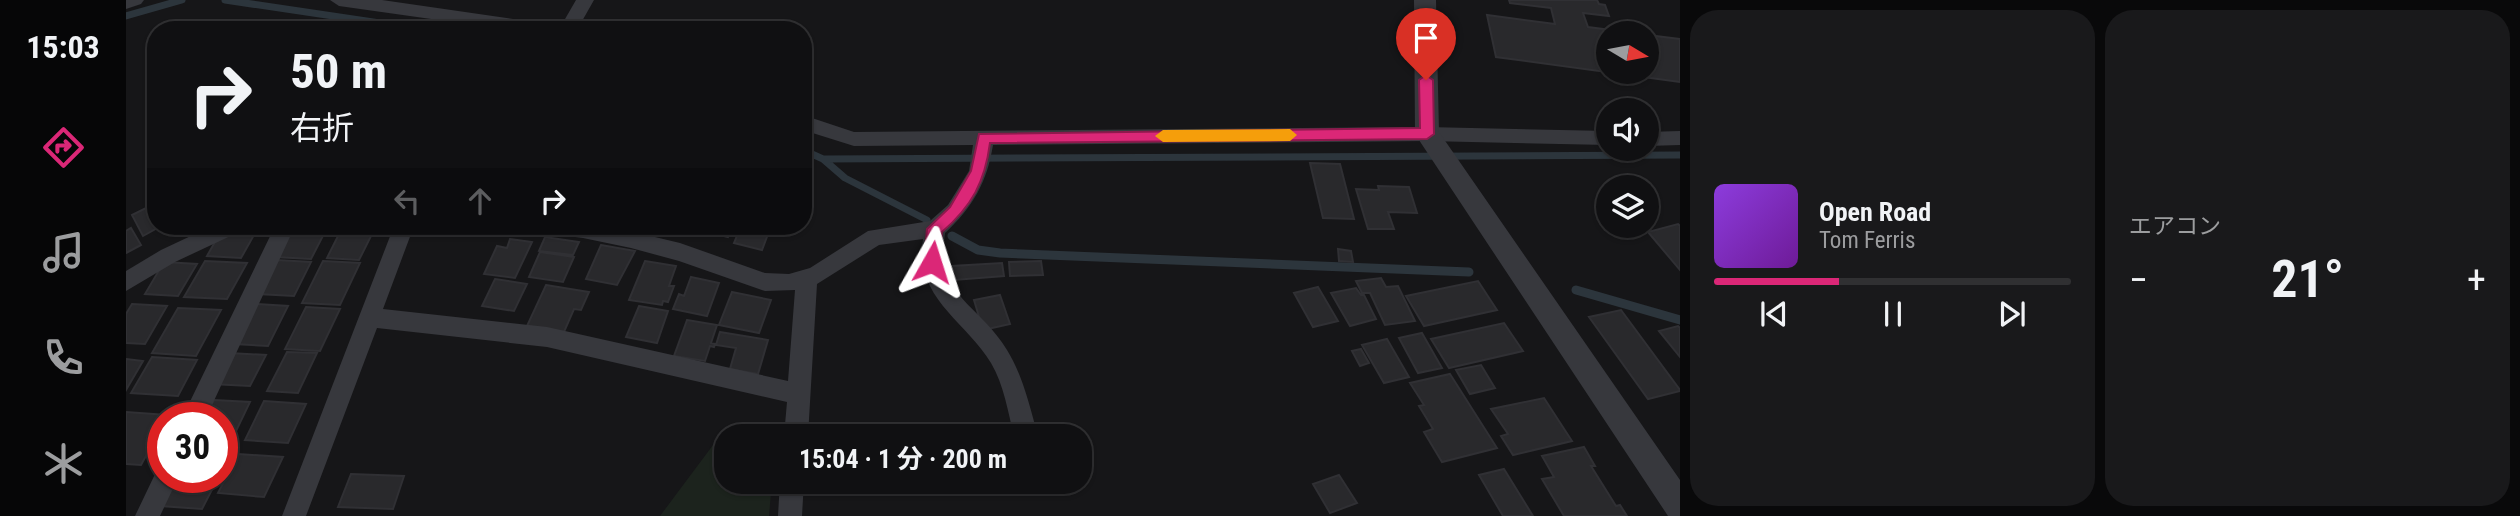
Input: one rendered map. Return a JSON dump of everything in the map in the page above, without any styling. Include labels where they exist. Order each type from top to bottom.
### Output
[{"type":"street","points":[[126,3],[135,0]]},
{"type":"street","points":[[339,0],[490,21]]},
{"type":"street","points":[[573,21],[584,0]]},
{"type":"street","points":[[1425,0],[1436,147],[1680,507]]},
{"type":"street","points":[[812,126],[855,139],[984,138],[1436,147],[1596,139]]},
{"type":"street","points":[[612,235],[680,252],[765,282],[789,284],[807,278],[876,237],[934,229],[955,211],[979,172],[984,138]]},
{"type":"street","points":[[1659,139],[1680,138]]},
{"type":"street","points":[[934,229],[932,262],[944,290],[970,324],[992,345],[1010,377],[1023,424]]},
{"type":"street","points":[[126,282],[168,256],[213,235]]},
{"type":"street","points":[[202,402],[281,235]]},
{"type":"street","points":[[294,516],[401,235]]},
{"type":"street","points":[[797,424],[807,278]]},
{"type":"street","points":[[369,317],[547,337],[799,394]]},
{"type":"street","points":[[147,516],[158,493]]},
{"type":"street","points":[[790,516],[791,494]]},
{"type":"shaded area","points":[[714,444],[714,494],[771,494],[769,516],[660,516]]},
{"type":"building","points":[[1509,0],[1597,0],[1599,4],[1605,5],[1609,16],[1583,13],[1588,27],[1596,28],[1596,71],[1496,57],[1487,15],[1555,24],[1551,8],[1510,3]]},
{"type":"building","points":[[1659,36],[1680,39],[1680,82],[1659,79]]},
{"type":"building","points":[[1310,163],[1340,164],[1354,219],[1323,218]]},
{"type":"building","points":[[1378,186],[1409,187],[1417,213],[1388,212],[1394,229],[1368,229],[1356,189],[1379,190]]},
{"type":"building","points":[[147,208],[147,234],[143,236],[132,215]]},
{"type":"building","points":[[1678,224],[1680,226],[1680,270],[1653,238],[1659,238],[1659,229]]},
{"type":"building","points":[[131,228],[141,245],[126,253],[126,231]]},
{"type":"building","points":[[219,235],[254,235],[241,258],[207,256]]},
{"type":"building","points":[[287,235],[323,235],[311,259],[275,257]]},
{"type":"building","points":[[338,235],[372,235],[359,260],[327,258]]},
{"type":"building","points":[[737,235],[768,235],[762,250],[734,243]]},
{"type":"building","points":[[545,237],[579,242],[573,255],[539,251]]},
{"type":"building","points":[[510,239],[532,242],[515,278],[484,274],[497,246],[507,248]]},
{"type":"building","points":[[601,245],[635,251],[617,285],[586,279]]},
{"type":"building","points":[[1338,249],[1351,251],[1353,262],[1339,261]]},
{"type":"building","points":[[540,252],[574,257],[563,282],[529,277]]},
{"type":"building","points":[[276,260],[311,262],[294,296],[258,294]]},
{"type":"building","points":[[205,261],[247,263],[227,299],[184,297]]},
{"type":"building","points":[[323,261],[360,263],[340,305],[302,303]]},
{"type":"building","points":[[645,261],[676,266],[669,286],[674,286],[668,302],[663,301],[662,305],[629,300]]},
{"type":"building","points":[[1041,261],[1043,275],[1010,276],[1009,262]]},
{"type":"building","points":[[164,262],[197,264],[178,296],[145,294]]},
{"type":"building","points":[[1002,263],[1004,276],[954,280],[952,266]]},
{"type":"building","points":[[691,277],[719,283],[707,316],[673,309],[679,294],[684,296]]},
{"type":"building","points":[[1381,278],[1386,287],[1398,286],[1415,321],[1385,325],[1370,293],[1362,293],[1356,281]]},
{"type":"building","points":[[495,279],[527,284],[514,311],[482,306]]},
{"type":"building","points":[[1478,281],[1497,310],[1424,326],[1406,296]]},
{"type":"building","points":[[546,285],[589,292],[581,310],[574,309],[564,332],[527,326]]},
{"type":"building","points":[[1318,287],[1338,321],[1313,327],[1294,293]]},
{"type":"building","points":[[1356,288],[1364,295],[1376,319],[1350,326],[1331,293]]},
{"type":"building","points":[[732,292],[771,300],[759,333],[719,325]]},
{"type":"building","points":[[1000,295],[1010,324],[983,330],[974,300]]},
{"type":"building","points":[[132,304],[167,306],[145,344],[126,343],[126,314]]},
{"type":"building","points":[[257,304],[288,306],[268,346],[235,344]]},
{"type":"building","points":[[639,306],[668,311],[657,343],[626,337]]},
{"type":"building","points":[[306,307],[340,309],[320,351],[285,349]]},
{"type":"building","points":[[178,308],[221,310],[196,356],[152,353]]},
{"type":"building","points":[[1621,310],[1680,391],[1648,399],[1589,317]]},
{"type":"building","points":[[687,320],[717,325],[711,343],[715,344],[714,347],[710,346],[705,361],[674,356]]},
{"type":"building","points":[[1504,323],[1523,351],[1449,368],[1431,339]]},
{"type":"building","points":[[1678,326],[1680,328],[1680,357],[1659,331]]},
{"type":"building","points":[[720,332],[768,340],[758,374],[730,369],[736,348],[716,345]]},
{"type":"building","points":[[1422,333],[1442,368],[1418,373],[1399,338]]},
{"type":"building","points":[[1387,339],[1409,377],[1384,383],[1362,345]]},
{"type":"building","points":[[1361,349],[1369,363],[1360,366],[1352,351]]},
{"type":"building","points":[[287,352],[317,353],[298,393],[267,391]]},
{"type":"building","points":[[229,353],[266,355],[250,386],[212,384]]},
{"type":"building","points":[[152,357],[197,360],[178,396],[131,393]]},
{"type":"building","points":[[126,359],[143,361],[126,390]]},
{"type":"building","points":[[1481,365],[1495,388],[1470,394],[1456,370]]},
{"type":"building","points":[[1450,374],[1497,448],[1442,462],[1424,432],[1433,429],[1419,406],[1424,405],[1410,383]]},
{"type":"building","points":[[1544,398],[1572,441],[1513,455],[1501,436],[1508,434],[1491,409]]},
{"type":"building","points":[[214,400],[250,402],[238,427],[238,402],[213,402]]},
{"type":"building","points":[[264,401],[306,404],[288,443],[245,440]]},
{"type":"building","points":[[126,412],[147,414],[147,454],[141,465],[126,464]]},
{"type":"building","points":[[1584,447],[1595,466],[1591,466],[1616,506],[1620,505],[1627,516],[1564,516],[1542,479],[1554,477],[1542,456]]},
{"type":"building","points":[[238,454],[283,457],[264,497],[218,493],[238,493]]},
{"type":"building","points":[[1504,469],[1533,516],[1503,516],[1479,475]]},
{"type":"building","points":[[351,474],[404,476],[393,509],[338,507]]},
{"type":"building","points":[[1339,475],[1357,503],[1330,513],[1313,484]]},
{"type":"building","points":[[168,493],[210,493],[202,509],[161,506]]},
{"type":"waterway","points":[[126,16],[182,0]]},
{"type":"waterway","points":[[225,0],[366,21]]},
{"type":"waterway","points":[[812,154],[823,159]]},
{"type":"waterway","points":[[823,159],[1680,155]]},
{"type":"waterway","points":[[823,159],[845,178],[927,220]]},
{"type":"waterway","points":[[952,236],[978,250],[1000,253],[1469,272]]},
{"type":"waterway","points":[[1576,290],[1680,320]]},
{"type":"slow traffic","points":[[1163,136],[1290,135]]},
{"type":"route","points":[[932,262],[934,229],[955,211],[979,172],[984,138],[1427,134],[1426,80]]}]
